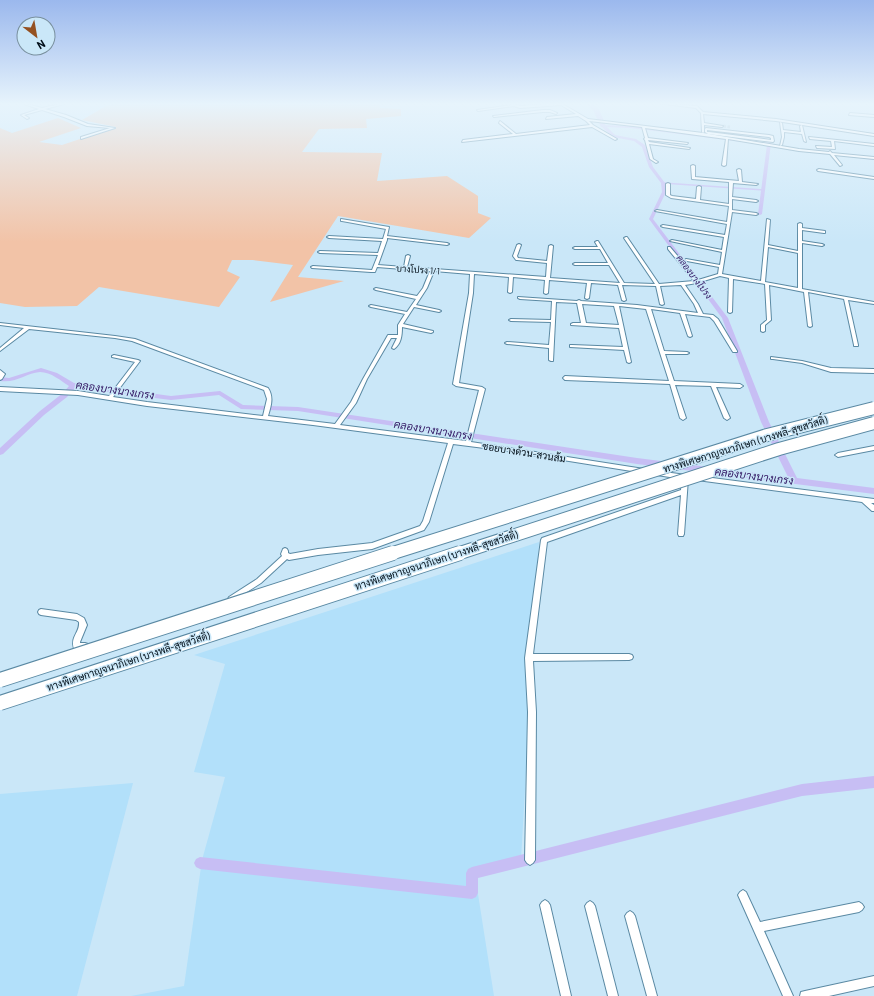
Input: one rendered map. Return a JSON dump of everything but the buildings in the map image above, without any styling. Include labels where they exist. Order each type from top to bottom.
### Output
[{"type":"highway","name":"ทางพิเศษกาญจนาภิเษก (บางพลี-สุขสวัสดิ์)","points":[[0,680],[768,435],[874,408]]},
{"type":"highway","name":"ทางพิเศษกาญจนาภิเษก (บางพลี-สุขสวัสดิ์)","points":[[0,703],[772,451],[874,423]]},
{"type":"street","points":[[649,149],[652,159],[656,162]]},
{"type":"street","points":[[724,165],[725,149]]},
{"type":"street","points":[[810,149],[874,158]]},
{"type":"street","points":[[830,152],[840,165]]},
{"type":"street","points":[[693,166],[693,178],[756,184]]},
{"type":"street","points":[[739,170],[741,183]]},
{"type":"street","points":[[819,170],[874,178]]},
{"type":"street","points":[[731,182],[730,211],[720,275],[874,303]]},
{"type":"street","points":[[668,184],[668,195],[670,197],[730,204]]},
{"type":"street","points":[[698,201],[699,187]]},
{"type":"street","points":[[730,198],[756,201]]},
{"type":"street","points":[[657,211],[728,222]]},
{"type":"street","points":[[730,211],[756,214]]},
{"type":"street","points":[[313,267],[374,271],[377,266],[387,227],[342,220]]},
{"type":"street","points":[[763,331],[763,324],[769,320],[765,284],[768,220]]},
{"type":"street","points":[[663,226],[726,236]]},
{"type":"street","points":[[800,290],[800,226],[824,232]]},
{"type":"street","points":[[329,237],[385,238],[447,244]]},
{"type":"street","points":[[626,238],[658,285],[662,304]]},
{"type":"street","points":[[672,241],[724,251]]},
{"type":"street","points":[[597,242],[621,284],[624,300]]},
{"type":"street","points":[[800,242],[822,245]]},
{"type":"street","points":[[519,245],[515,256],[517,259],[549,262]]},
{"type":"street","points":[[546,293],[551,246]]},
{"type":"street","points":[[766,246],[800,252]]},
{"type":"street","points":[[576,248],[600,248]]},
{"type":"street","points":[[669,248],[698,282]]},
{"type":"street","points":[[320,252],[380,254]]},
{"type":"street","points":[[405,268],[408,256]]},
{"type":"street","points":[[687,260],[721,266]]},
{"type":"street","points":[[575,264],[610,264]]},
{"type":"street","name":"บางโปรง 1/1","points":[[377,266],[588,282],[658,285],[698,282],[720,275]]},
{"type":"street","points":[[394,348],[400,337],[400,325],[419,298],[427,284],[432,270]]},
{"type":"street","points":[[470,437],[482,389],[456,384],[471,293],[472,274]]},
{"type":"street","points":[[510,292],[511,276]]},
{"type":"street","points":[[730,312],[731,278]]},
{"type":"street","points":[[587,298],[588,282]]},
{"type":"street","points":[[682,284],[696,304],[701,315]]},
{"type":"street","points":[[376,289],[419,298]]},
{"type":"street","points":[[806,291],[810,326]]},
{"type":"street","points":[[520,298],[616,304],[682,312],[715,318],[735,351]]},
{"type":"street","points":[[846,298],[852,333],[856,344]]},
{"type":"street","points":[[551,360],[554,300]]},
{"type":"street","points":[[579,301],[584,325]]},
{"type":"street","points":[[616,304],[629,362]]},
{"type":"street","points":[[371,306],[407,313]]},
{"type":"street","points":[[413,306],[439,311]]},
{"type":"street","points":[[648,308],[683,418]]},
{"type":"street","points":[[682,312],[690,336]]},
{"type":"street","points":[[511,320],[553,322]]},
{"type":"street","points":[[0,324],[125,339],[266,388],[268,393],[266,416]]},
{"type":"street","points":[[574,324],[621,326]]},
{"type":"street","points":[[400,325],[431,332]]},
{"type":"street","points":[[0,350],[28,327]]},
{"type":"street","points":[[336,426],[346,413],[390,336],[400,337]]},
{"type":"street","points":[[507,343],[552,347]]},
{"type":"street","points":[[572,346],[626,349]]},
{"type":"street","points":[[662,352],[687,353]]},
{"type":"street","points":[[112,396],[138,361],[114,356]]},
{"type":"street","points":[[773,358],[802,362],[831,370],[874,371]]},
{"type":"street","points":[[565,378],[740,386]]},
{"type":"street","points":[[713,384],[727,418]]},
{"type":"street","name":"ซอยบางด้วน-สวนส้ม","points":[[0,389],[63,391],[112,396],[451,441],[470,437],[685,476],[874,501]]},
{"type":"street","points":[[41,612],[77,617],[82,620],[83,625],[76,642],[77,647],[81,647],[228,600],[249,589],[286,554],[372,546],[422,528],[426,522],[451,441]]},
{"type":"street","points":[[838,455],[874,448]]},
{"type":"street","points":[[681,534],[685,476]]},
{"type":"street","points":[[530,860],[532,712],[529,658],[544,540],[683,492]]},
{"type":"street","points":[[864,500],[874,509]]},
{"type":"street","points":[[529,658],[629,657]]},
{"type":"street","points":[[743,895],[788,996]]},
{"type":"street","points":[[545,905],[566,996]]},
{"type":"street","points":[[590,906],[613,996]]},
{"type":"street","points":[[758,927],[859,907]]},
{"type":"street","points":[[630,916],[652,996]]},
{"type":"street","points":[[805,996],[874,981]]},
{"type":"shaded area","points":[[0,149],[304,149],[302,152],[382,153],[377,181],[447,176],[478,196],[478,213],[491,218],[469,238],[338,216],[298,277],[344,281],[270,302],[293,265],[253,260],[232,260],[227,271],[240,277],[219,307],[99,287],[77,306],[25,307],[0,303]]},
{"type":"shaded area","points":[[539,542],[521,860],[475,875],[494,996],[131,996],[184,986],[202,860],[225,777],[194,772],[225,664],[194,655]]},
{"type":"shaded area","points":[[133,783],[77,996],[0,996],[0,794]]},
{"type":"waterway","name":"คลองบางโปรง","points":[[645,149],[651,167],[663,183],[664,192],[651,219],[725,318],[765,422],[794,481]]},
{"type":"waterway","points":[[760,214],[768,149]]},
{"type":"waterway","points":[[853,156],[874,159]]},
{"type":"waterway","points":[[663,183],[764,190]]},
{"type":"waterway","name":"คลองบางนางเกรง","points":[[0,379],[9,380],[41,370],[55,374],[72,385],[171,398],[220,393],[241,407],[298,409],[637,461],[794,481]]},
{"type":"waterway","points":[[0,452],[42,413],[65,395],[72,387]]},
{"type":"waterway","name":"คลองบางนางเกรง","points":[[794,481],[874,491]]},
{"type":"waterway","points":[[200,863],[472,893],[472,873],[802,790],[874,782]]}]
